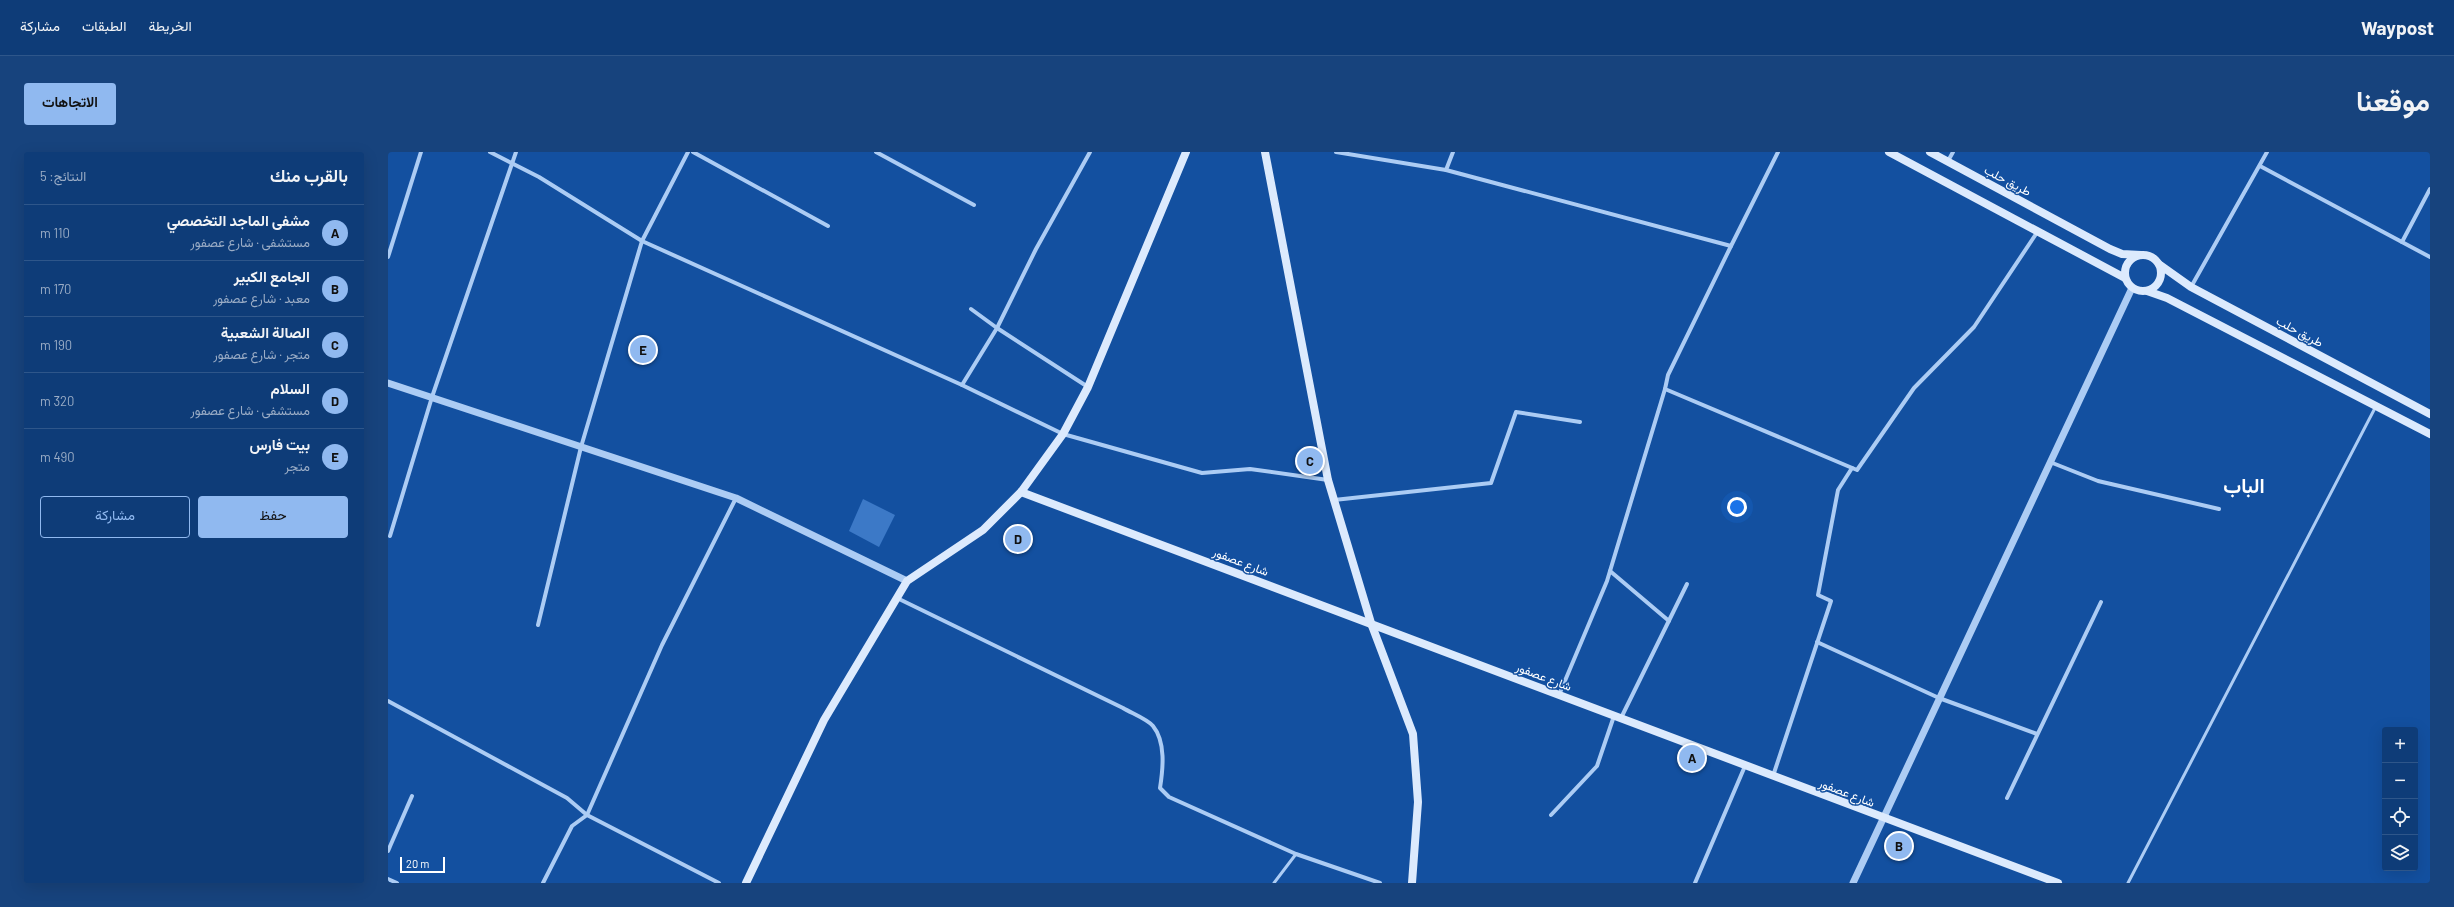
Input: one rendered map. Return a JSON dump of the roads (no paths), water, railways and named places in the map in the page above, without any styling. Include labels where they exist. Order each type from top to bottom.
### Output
[{"type":"main road","points":[[746,883],[824,720],[907,580],[983,530],[1021,492],[1063,434],[1088,387],[1186,152]]},
{"type":"main road","points":[[1265,152],[1328,480],[1371,623],[1413,734],[1418,802],[1412,883]]},
{"type":"main road","points":[[1889,152],[2125,278],[2132,288],[2139,291],[2147,291],[2167,298],[2430,434]]},
{"type":"main road","name":"طريق حلب","points":[[1930,152],[2116,252],[2141,255]]},
{"type":"main road","points":[[2125,278],[2128,264],[2134,257],[2141,255],[2154,258],[2160,265],[2160,281],[2152,289],[2147,291]]},
{"type":"main road","name":"طريق حلب","points":[[2160,265],[2191,287],[2430,414]]},
{"type":"main road","name":"شارع عصفور","points":[[1021,492],[2058,883]]},
{"type":"street","points":[[388,257],[421,152]]},
{"type":"street","points":[[490,152],[539,177],[642,241],[962,385],[1063,434],[1202,473],[1250,468],[1328,480]]},
{"type":"street","points":[[390,536],[432,397],[516,152]]},
{"type":"street","points":[[538,625],[581,447],[642,241],[688,152]]},
{"type":"street","points":[[693,152],[828,226]]},
{"type":"street","points":[[876,152],[974,205]]},
{"type":"street","points":[[962,385],[997,328],[1036,249],[1090,152]]},
{"type":"street","points":[[1336,152],[1446,170],[1731,246]]},
{"type":"street","points":[[1446,170],[1453,152]]},
{"type":"street","points":[[1559,695],[1610,571],[1668,375],[1778,152]]},
{"type":"street","points":[[1948,161],[1953,152]]},
{"type":"street","points":[[2191,287],[2267,152]]},
{"type":"street","points":[[2260,166],[2430,257]]},
{"type":"street","points":[[2402,242],[2430,189]]},
{"type":"street","points":[[1665,389],[1857,470],[1914,388],[1974,326],[2038,231]]},
{"type":"street","points":[[1853,883],[2132,288]]},
{"type":"street","points":[[971,309],[997,328],[1088,387]]},
{"type":"street","points":[[388,383],[736,498],[907,580]]},
{"type":"street","points":[[1334,500],[1491,483],[1516,412],[1580,422]]},
{"type":"street","points":[[2050,462],[2098,481],[2219,509]]},
{"type":"street","points":[[1773,776],[1831,601],[1818,595],[1819,587],[1838,490],[1852,468]]},
{"type":"street","points":[[543,883],[572,826],[588,815],[662,645],[736,498]]},
{"type":"street","points":[[1610,571],[1669,621]]},
{"type":"street","points":[[1551,815],[1597,766],[1618,717],[1687,584]]},
{"type":"street","points":[[897,598],[1116,705],[1153,726],[1161,742],[1163,769],[1160,788],[1169,797],[1296,854],[1380,883]]},
{"type":"street","points":[[2007,798],[2101,602]]},
{"type":"street","points":[[1817,642],[1939,698],[2037,734]]},
{"type":"street","points":[[388,701],[568,798],[588,815],[720,883]]},
{"type":"street","points":[[1695,883],[1745,766]]},
{"type":"street","points":[[388,851],[412,796]]},
{"type":"street","points":[[388,879],[397,883]]},
{"type":"lane","points":[[2128,883],[2376,406]]},
{"type":"lane","points":[[1274,883],[1296,854]]},
{"type":"place","name":"بيت فارس","points":[[643,350]]},
{"type":"place","name":"الصالة الشعبية","points":[[1310,461]]},
{"type":"place","name":"السلام","points":[[1018,539]]},
{"type":"place","name":"مشفى الماجد التخصصي","points":[[1692,758]]},
{"type":"place","name":"الجامع الكبير","points":[[1899,846]]},
{"type":"district","name":"الباب","points":[[2244,485]]}]
